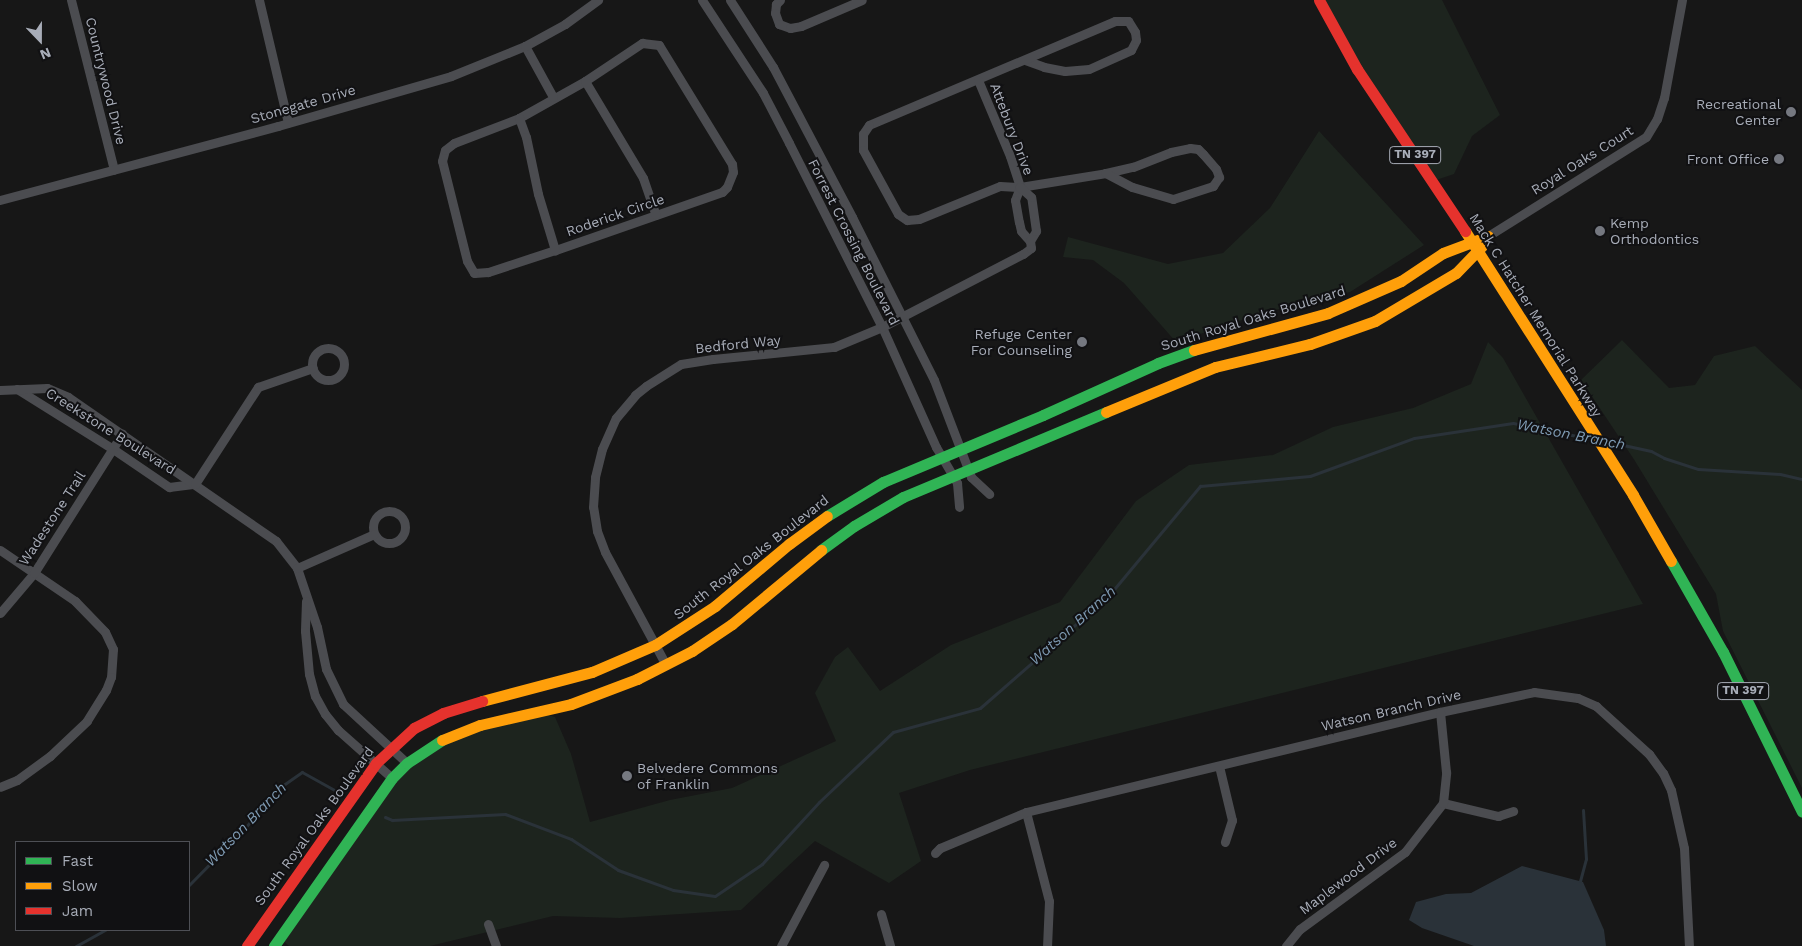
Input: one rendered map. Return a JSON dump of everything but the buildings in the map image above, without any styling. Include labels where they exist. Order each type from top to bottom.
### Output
[{"type":"main road","name":"Mack C Hatcher Memorial Parkway","points":[[1318,0],[1357,69],[1471,241],[1633,495],[1722,652],[1802,812]]},
{"type":"main road","name":"South Royal Oaks Boulevard","points":[[247,946],[376,763],[390,748],[414,728],[443,713],[592,672],[655,645],[716,606],[789,544],[839,507],[883,482],[1158,363],[1206,346],[1328,313],[1364,299],[1401,281],[1444,253],[1488,236]]},
{"type":"main road","points":[[274,946],[392,778],[407,763],[428,747],[452,734],[601,695],[666,665],[692,651],[732,624],[806,561],[854,526],[903,497],[1215,367],[1310,344],[1375,321],[1456,273],[1478,252],[1488,236]]},
{"type":"street","name":"Countrywood Drive","points":[[71,0],[114,170]]},
{"type":"street","points":[[259,0],[288,123]]},
{"type":"street","name":"Stonegate Drive","points":[[0,200],[288,123],[451,76],[525,46],[565,24],[598,0]]},
{"type":"street","name":"Forrest Crossing Boulevard","points":[[702,0],[763,93],[882,327],[942,457],[957,483],[958,507]]},
{"type":"street","name":"Forrest Crossing Boulevard","points":[[730,0],[774,67],[794,104],[934,380],[972,477],[989,494]]},
{"type":"street","points":[[780,0],[776,4],[775,13],[779,24],[790,28],[862,0]]},
{"type":"street","name":"Royal Oaks Court","points":[[1488,236],[1646,137],[1657,119],[1664,98],[1682,0]]},
{"type":"street","points":[[1025,60],[1044,67],[1065,71],[1089,69],[1131,50],[1136,40],[1135,32],[1128,21],[1115,21],[868,126],[862,134],[863,150],[898,214],[907,220],[919,219],[1000,186],[1020,187],[1106,173],[1134,167],[1171,152],[1190,148],[1198,149],[1216,169],[1219,177],[1213,186],[1173,199],[1132,187],[1106,173]]},
{"type":"street","name":"Roderick Circle","points":[[642,43],[659,44],[732,164],[730,180],[722,192],[488,272],[474,273],[467,261],[442,161],[443,156],[454,143],[518,118],[553,97],[585,81],[642,43]]},
{"type":"street","points":[[525,46],[553,97]]},
{"type":"street","name":"Attebury Drive","points":[[978,80],[1010,156],[1020,187]]},
{"type":"street","points":[[585,81],[643,178],[656,215]]},
{"type":"street","points":[[518,118],[526,137],[538,194],[555,250]]},
{"type":"street","points":[[1020,187],[1031,197],[1036,231],[1030,241],[1022,231],[1019,222],[1015,200],[1020,187]]},
{"type":"street","name":"Bedford Way","points":[[666,665],[605,552],[597,531],[593,507],[595,477],[602,448],[616,418],[635,395],[653,380],[681,364],[834,347],[882,327],[900,315],[1023,254],[1030,248],[1030,241]]},
{"type":"street","points":[[195,484],[258,387],[313,368]]},
{"type":"street","name":"Creekstone Boulevard","points":[[15,388],[113,448],[169,486],[195,484]]},
{"type":"street","name":"Creekstone Boulevard","points":[[0,390],[47,388],[68,397],[276,541],[297,568],[334,687],[343,704],[407,763]]},
{"type":"street","name":"Wadestone Trail","points":[[0,613],[34,573],[122,434]]},
{"type":"street","points":[[297,568],[374,534]]},
{"type":"street","points":[[0,550],[75,601],[105,632],[113,649],[111,677],[106,690],[87,721],[50,756],[17,780],[0,787]]},
{"type":"street","name":"Creekstone Boulevard","points":[[307,596],[305,631],[309,674],[315,696],[325,714],[338,730],[392,778]]},
{"type":"street","name":"Watson Branch Drive","points":[[935,853],[940,848],[1026,812],[1440,712],[1534,692],[1578,698],[1596,706],[1649,754],[1663,773],[1678,818],[1684,848],[1689,946]]},
{"type":"street","points":[[1440,712],[1446,772],[1443,803],[1498,816],[1513,811]]},
{"type":"street","points":[[1219,766],[1232,820],[1225,842]]},
{"type":"street","name":"Maplewood Drive","points":[[1286,946],[1300,929],[1405,852],[1443,803]]},
{"type":"street","points":[[1026,812],[1049,901],[1047,946]]},
{"type":"street","points":[[781,946],[824,865]]},
{"type":"street","points":[[881,914],[890,946]]},
{"type":"street","points":[[488,924],[496,946]]},
{"type":"shaded area","points":[[1319,0],[1442,0],[1500,115],[1472,136],[1454,174],[1433,181]]},
{"type":"shaded area","points":[[1319,131],[1424,245],[1350,292],[1263,313],[1176,342],[1124,283],[1093,260],[1063,257],[1068,237],[1168,264],[1223,253],[1270,208]]},
{"type":"shaded area","points":[[1622,340],[1669,388],[1695,385],[1714,356],[1755,346],[1802,390],[1802,788],[1723,631],[1716,594],[1635,461],[1581,380]]},
{"type":"shaded area","points":[[1488,342],[1503,358],[1643,604],[970,770],[899,793],[921,861],[889,883],[815,841],[741,910],[620,918],[553,916],[430,946],[289,946],[280,938],[392,778],[428,747],[538,712],[555,717],[571,754],[590,822],[670,800],[732,788],[836,741],[815,693],[835,657],[848,647],[880,691],[951,645],[1060,602],[1136,501],[1189,465],[1273,455],[1333,427],[1413,408],[1471,384]]},
{"type":"shaded area","points":[[1522,866],[1583,882],[1604,930],[1606,946],[1474,946],[1422,928],[1409,920],[1416,902],[1446,894],[1471,893]]},
{"type":"waterway","name":"Watson Branch","points":[[385,817],[392,820],[505,814],[571,839],[618,870],[673,890],[715,896],[762,864],[819,802],[893,732],[980,708],[1110,594],[1200,486],[1310,476],[1414,438],[1513,423],[1591,439]]},
{"type":"waterway","name":"Watson Branch","points":[[1605,441],[1651,451],[1664,458],[1698,469],[1780,474],[1802,479]]},
{"type":"waterway","name":"Watson Branch","points":[[190,884],[244,829],[279,788],[302,772],[334,790]]},
{"type":"waterway","points":[[1580,881],[1586,859],[1583,810]]},
{"type":"waterway","name":"Watson Branch","points":[[76,946],[103,931]]},
{"type":"traffic: fast","points":[[827,516],[883,482],[1043,415],[1158,363],[1194,350]]},
{"type":"traffic: fast","points":[[821,550],[854,526],[903,497],[1106,412]]},
{"type":"traffic: fast","points":[[1671,561],[1723,652],[1802,812]]},
{"type":"traffic: fast","points":[[274,946],[392,778],[407,763],[442,740]]},
{"type":"traffic: slow","points":[[1465,231],[1633,495],[1671,561]]},
{"type":"traffic: slow","points":[[1194,350],[1328,313],[1401,281],[1443,253],[1488,236]]},
{"type":"traffic: slow","points":[[1106,412],[1215,367],[1310,344],[1375,321],[1456,273],[1483,245]]},
{"type":"traffic: slow","points":[[482,701],[592,672],[655,645],[715,606],[789,544],[827,516]]},
{"type":"traffic: slow","points":[[442,740],[480,725],[571,704],[637,679],[692,651],[732,624],[821,550]]},
{"type":"traffic: jam","points":[[1319,0],[1357,69],[1465,231]]},
{"type":"traffic: jam","points":[[247,946],[376,763],[414,728],[443,713],[482,701]]},
{"type":"place","name":"Recreational Center","points":[[1791,112]]},
{"type":"place","name":"Front Office","points":[[1779,159]]},
{"type":"place","name":"Kemp Orthodontics","points":[[1600,231]]},
{"type":"place","name":"Refuge Center For Counseling","points":[[1082,342]]},
{"type":"place","name":"Belvedere Commons of Franklin","points":[[627,776]]}]
